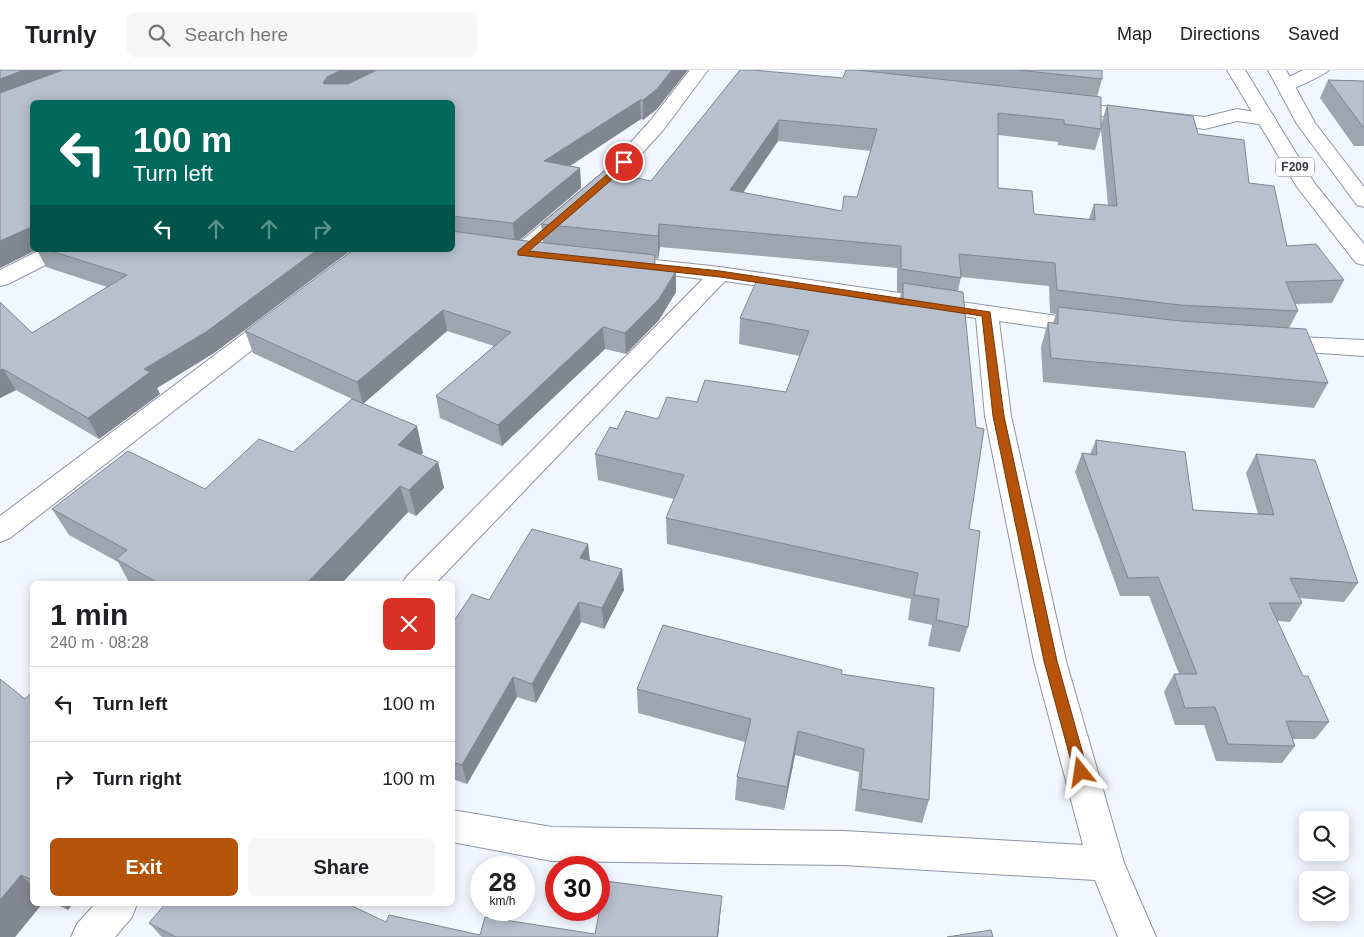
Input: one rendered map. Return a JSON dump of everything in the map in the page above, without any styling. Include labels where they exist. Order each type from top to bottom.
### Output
[{"type":"street","points":[[551,256],[511,252],[613,174],[657,125],[699,70]]},
{"type":"street","name":"F209","points":[[1236,70],[1306,187],[1364,258]]},
{"type":"street","points":[[1282,77],[1302,76],[1320,70]]},
{"type":"street","name":"F209","points":[[1282,77],[1306,124],[1364,201]]},
{"type":"street","points":[[1046,105],[1205,123],[1237,115],[1266,118]]},
{"type":"street","points":[[0,279],[53,252]]},
{"type":"street","points":[[600,261],[720,274],[987,314],[1112,330]]},
{"type":"street","points":[[420,581],[720,274]]},
{"type":"street","points":[[0,531],[297,304]]},
{"type":"street","points":[[987,314],[998,416],[1050,661],[1106,864],[1137,937]]},
{"type":"street","points":[[1259,342],[1364,348]]},
{"type":"street","points":[[455,827],[552,844],[844,848],[1106,864]]},
{"type":"street","points":[[90,937],[117,906]]},
{"type":"building","points":[[0,70],[24,70],[0,79]]},
{"type":"building","points":[[63,70],[341,70],[327,77],[323,83],[348,84],[377,70],[672,70],[657,89],[643,100],[640,100],[544,161],[580,168],[513,223],[455,216],[455,100],[30,100],[30,228],[0,241],[0,93]]},
{"type":"building","points":[[740,70],[843,78],[846,70],[857,70],[1101,97],[1101,129],[1064,124],[1064,120],[998,113],[998,188],[1032,191],[1034,214],[1095,220],[1094,204],[1117,206],[1107,105],[1193,116],[1198,134],[1244,140],[1249,183],[1274,186],[1287,246],[1316,244],[1344,280],[1286,282],[1298,311],[1180,305],[1057,290],[1055,263],[959,254],[961,278],[901,269],[901,246],[659,224],[658,236],[541,224],[604,171],[651,181]],"holes":[[[779,120],[877,129],[857,197],[844,196],[842,211],[730,190]]]},
{"type":"building","points":[[1018,70],[1102,70],[1102,79]]},
{"type":"building","points":[[1328,80],[1364,81],[1364,127],[1363,127]]},
{"type":"building","points":[[455,231],[655,255],[654,267],[676,271],[659,299],[625,333],[603,327],[498,425],[436,396],[511,332],[443,310],[357,382],[245,331],[350,252],[455,252]]},
{"type":"building","points":[[54,252],[314,252],[206,332],[144,369],[150,372],[88,418],[3,369],[0,370],[0,302],[32,333],[127,275]]},
{"type":"building","points":[[757,280],[903,305],[903,283],[963,292],[976,427],[984,429],[969,529],[980,531],[968,627],[936,620],[939,599],[914,595],[918,573],[666,518],[684,475],[595,454],[610,427],[617,429],[626,411],[658,419],[667,397],[697,402],[705,380],[786,392],[809,331],[740,318]]},
{"type":"building","points":[[1058,307],[1180,321],[1306,329],[1328,383],[1051,358],[1048,322],[1058,324]]},
{"type":"building","points":[[352,399],[417,426],[398,445],[438,462],[409,490],[400,486],[309,581],[155,581],[116,559],[127,550],[52,509],[128,451],[205,489],[259,439],[293,452]]},
{"type":"building","points":[[1096,440],[1185,452],[1193,510],[1274,515],[1256,454],[1315,460],[1358,583],[1290,578],[1302,603],[1269,603],[1303,676],[1308,676],[1329,722],[1286,721],[1295,746],[1228,744],[1215,707],[1185,708],[1174,674],[1197,674],[1158,577],[1128,578],[1082,453],[1097,455]]},
{"type":"building","points":[[532,529],[588,544],[580,558],[622,569],[602,608],[579,602],[532,684],[513,677],[462,765],[455,763],[455,620],[472,594],[489,600]]},
{"type":"building","points":[[663,625],[842,670],[841,674],[934,688],[929,800],[861,789],[864,749],[798,731],[787,787],[737,777],[751,719],[637,689]]},
{"type":"building","points":[[0,679],[25,699],[30,694],[30,879],[21,875],[0,900]]},
{"type":"building","points":[[610,882],[722,896],[717,937],[176,937],[149,923],[163,906],[352,906],[386,922],[389,915],[480,935],[484,921],[511,921],[595,934],[597,921],[610,921]]},
{"type":"building","points":[[991,930],[993,937],[947,937]]},
{"type":"route","points":[[624,162],[613,174],[521,253],[720,274],[987,314],[998,416],[1050,661],[1081,772]]}]
